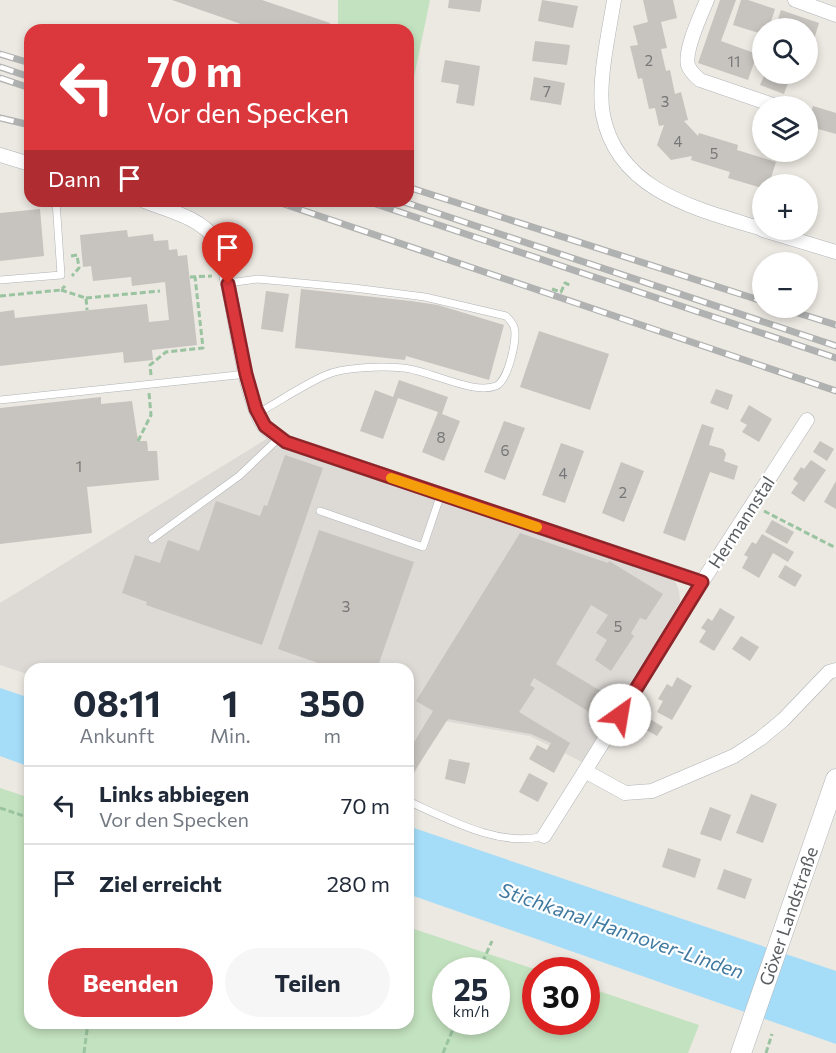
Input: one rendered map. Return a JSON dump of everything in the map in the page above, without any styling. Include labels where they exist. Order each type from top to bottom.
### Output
[{"type":"main road","name":"Göxer Landstraße","points":[[741,1053],[836,779]]},
{"type":"street","points":[[614,0],[602,85],[603,114],[610,137],[621,157],[637,176],[655,189],[693,207],[752,226]]},
{"type":"street","points":[[707,0],[688,54],[688,64],[700,80],[752,98]]},
{"type":"street","points":[[795,0],[836,15]]},
{"type":"street","points":[[0,155],[24,162]]},
{"type":"street","points":[[160,207],[199,224],[216,240],[223,259],[246,374],[258,413],[265,426],[286,442],[702,582]]},
{"type":"street","points":[[798,240],[836,252]]},
{"type":"street","name":"Hermannstal","points":[[544,836],[702,582],[807,420]]},
{"type":"street","points":[[585,771],[625,793],[652,791],[734,756],[760,739],[783,720],[829,672],[836,670]]},
{"type":"lane","points":[[0,280],[62,276],[56,207]]},
{"type":"lane","points":[[227,280],[258,279],[425,297],[506,316],[515,328],[506,377],[500,385],[488,388],[463,384],[404,368],[353,370],[327,375],[258,413]]},
{"type":"lane","points":[[0,400],[246,374]]},
{"type":"lane","points":[[152,539],[239,476],[280,437]]},
{"type":"lane","points":[[320,511],[423,547],[441,494]]},
{"type":"lane","points":[[414,804],[453,821],[503,838],[528,840],[544,836]]},
{"type":"path","points":[[190,277],[227,280]]},
{"type":"path","points":[[138,441],[151,416],[150,365],[166,352],[203,348],[195,277]]},
{"type":"path","points":[[552,289],[561,292],[565,283],[572,286]]},
{"type":"path","points":[[61,290],[86,298],[160,291]]},
{"type":"path","points":[[86,298],[87,310]]},
{"type":"path","points":[[752,505],[836,548]]},
{"type":"path","points":[[0,808],[24,816]]},
{"type":"path","points":[[485,957],[492,941]]},
{"type":"path","points":[[84,1053],[87,1029]]},
{"type":"path","points":[[766,1053],[772,1034]]},
{"type":"path","points":[[443,1053],[451,1035]]},
{"type":"shaded area","points":[[268,438],[673,577],[679,590],[680,602],[582,762],[530,736],[444,721],[414,774],[414,663],[24,663],[24,673],[0,665],[0,603]]},
{"type":"green space","points":[[338,0],[430,0],[414,77],[414,24],[338,24]]},
{"type":"green space","points":[[0,788],[24,796],[24,1029],[414,1029],[414,929],[498,957],[432,957],[432,1035],[510,1035],[510,961],[522,965],[522,1035],[600,1035],[600,991],[699,1025],[688,1053],[0,1053]]},
{"type":"water","points":[[0,688],[24,696],[24,765],[0,756]]},
{"type":"water","name":"Stichkanal Hannover-Linden","points":[[414,828],[836,971],[836,1044],[600,961],[600,957],[588,957],[414,896]]},
{"type":"building","points":[[172,0],[262,0],[330,23],[330,24],[241,24]]},
{"type":"building","points":[[449,0],[482,0],[480,12],[448,8]]},
{"type":"building","points":[[542,0],[578,6],[573,28],[538,21]]},
{"type":"building","points":[[643,0],[673,0],[677,18],[661,22],[667,48],[661,49],[666,71],[670,70],[675,94],[681,92],[688,120],[684,121],[698,136],[699,133],[738,145],[737,150],[752,155],[752,162],[776,162],[772,174],[752,174],[752,185],[728,178],[730,172],[691,160],[692,156],[671,160],[657,145],[664,125],[659,126],[655,108],[649,109],[642,78],[638,79],[630,46],[638,45],[633,26],[648,22]]},
{"type":"building","points":[[720,0],[736,0],[721,41],[752,52],[752,68],[748,80],[698,63]]},
{"type":"building","points":[[741,0],[775,9],[772,18],[752,18],[752,31],[733,25]]},
{"type":"building","points":[[781,10],[804,18],[778,18]]},
{"type":"building","points":[[535,41],[570,45],[567,65],[532,61]]},
{"type":"building","points":[[445,60],[480,66],[474,106],[456,103],[459,85],[441,82]]},
{"type":"building","points":[[534,77],[565,83],[561,105],[530,100]]},
{"type":"building","points":[[760,84],[788,84],[784,94]]},
{"type":"building","points":[[818,108],[836,113],[836,134],[818,129]]},
{"type":"building","points":[[40,209],[44,256],[0,261],[0,213]]},
{"type":"building","points":[[127,230],[128,237],[153,234],[154,241],[168,240],[169,250],[177,249],[178,256],[187,255],[197,345],[152,350],[153,360],[124,363],[123,352],[0,366],[0,312],[14,310],[15,318],[147,304],[149,322],[169,320],[165,282],[132,286],[131,277],[93,281],[91,266],[83,267],[80,235]]},
{"type":"building","points":[[301,289],[438,305],[504,325],[489,380],[406,356],[405,360],[295,348]]},
{"type":"building","points":[[266,291],[289,294],[283,332],[261,329]]},
{"type":"building","points":[[539,331],[609,354],[590,410],[520,387]]},
{"type":"building","points":[[399,380],[448,397],[442,414],[460,421],[444,461],[422,452],[438,412],[398,398],[383,439],[360,431],[375,390],[393,397]]},
{"type":"building","points":[[716,389],[733,395],[728,410],[710,403]]},
{"type":"building","points":[[101,397],[101,404],[132,401],[138,441],[147,441],[148,451],[157,451],[159,480],[87,487],[92,533],[0,544],[0,408]]},
{"type":"building","points":[[749,405],[772,419],[759,442],[742,432],[747,425],[740,421]]},
{"type":"building","points":[[504,421],[525,428],[505,480],[484,472]]},
{"type":"building","points":[[702,424],[714,428],[709,445],[723,449],[726,454],[724,461],[738,466],[734,480],[710,472],[685,541],[663,533]]},
{"type":"building","points":[[820,441],[834,449],[827,461],[813,452]]},
{"type":"building","points":[[561,443],[584,451],[565,503],[542,495]]},
{"type":"building","points":[[285,455],[323,468],[262,645],[146,605],[147,602],[122,593],[135,555],[160,563],[168,540],[199,551],[216,501],[260,516],[264,505],[267,506]]},
{"type":"building","points":[[811,460],[826,470],[804,502],[791,493],[798,483],[793,479],[801,467],[804,469]]},
{"type":"building","points":[[621,462],[644,471],[624,522],[602,513]]},
{"type":"building","points":[[836,481],[836,509],[824,502]]},
{"type":"building","points":[[772,520],[794,532],[787,544],[765,532]]},
{"type":"building","points":[[319,530],[414,562],[379,663],[318,663],[278,649]]},
{"type":"building","points":[[520,533],[608,563],[609,561],[663,594],[646,620],[640,618],[631,633],[634,636],[611,671],[595,660],[607,640],[596,633],[608,615],[591,605],[556,664],[604,693],[591,713],[534,678],[530,685],[535,688],[519,712],[570,743],[554,773],[529,759],[537,745],[547,750],[551,743],[531,734],[448,719],[414,772],[414,742],[433,711],[416,701]]},
{"type":"building","points":[[762,534],[794,552],[788,562],[773,553],[759,578],[742,568],[748,557],[744,555],[752,542],[756,544]]},
{"type":"building","points":[[785,565],[802,575],[795,587],[778,577]]},
{"type":"building","points":[[720,608],[735,617],[714,651],[699,642],[706,631],[701,628],[708,618],[712,621]]},
{"type":"building","points":[[741,636],[759,647],[750,661],[732,649]]},
{"type":"building","points":[[677,677],[692,686],[672,720],[657,712],[663,701],[658,699],[667,684],[672,687]]},
{"type":"building","points":[[645,716],[663,727],[657,736],[639,726]]},
{"type":"building","points":[[449,759],[470,763],[465,784],[445,779]]},
{"type":"building","points":[[529,773],[548,783],[538,802],[519,792]]},
{"type":"building","points":[[751,794],[777,804],[763,843],[736,833]]},
{"type":"building","points":[[710,807],[731,815],[721,841],[700,834]]},
{"type":"building","points":[[668,848],[701,859],[695,878],[662,867]]},
{"type":"building","points":[[724,869],[752,879],[745,899],[717,889]]},
{"type":"railway","points":[[0,54],[24,61]]},
{"type":"railway","points":[[0,67],[24,75]]},
{"type":"railway","points":[[0,78],[24,86]]},
{"type":"railway","points":[[0,118],[24,124]]},
{"type":"railway","points":[[414,189],[752,298]]},
{"type":"railway","points":[[414,205],[836,346]]},
{"type":"railway","points":[[293,207],[836,391]]},
{"type":"railway","points":[[385,207],[836,358]]},
{"type":"railway","points":[[814,318],[836,325]]},
{"type":"slow traffic","points":[[391,478],[537,527]]},
{"type":"route","points":[[228,284],[246,374],[256,409],[265,426],[286,442],[702,582],[620,715]]}]
